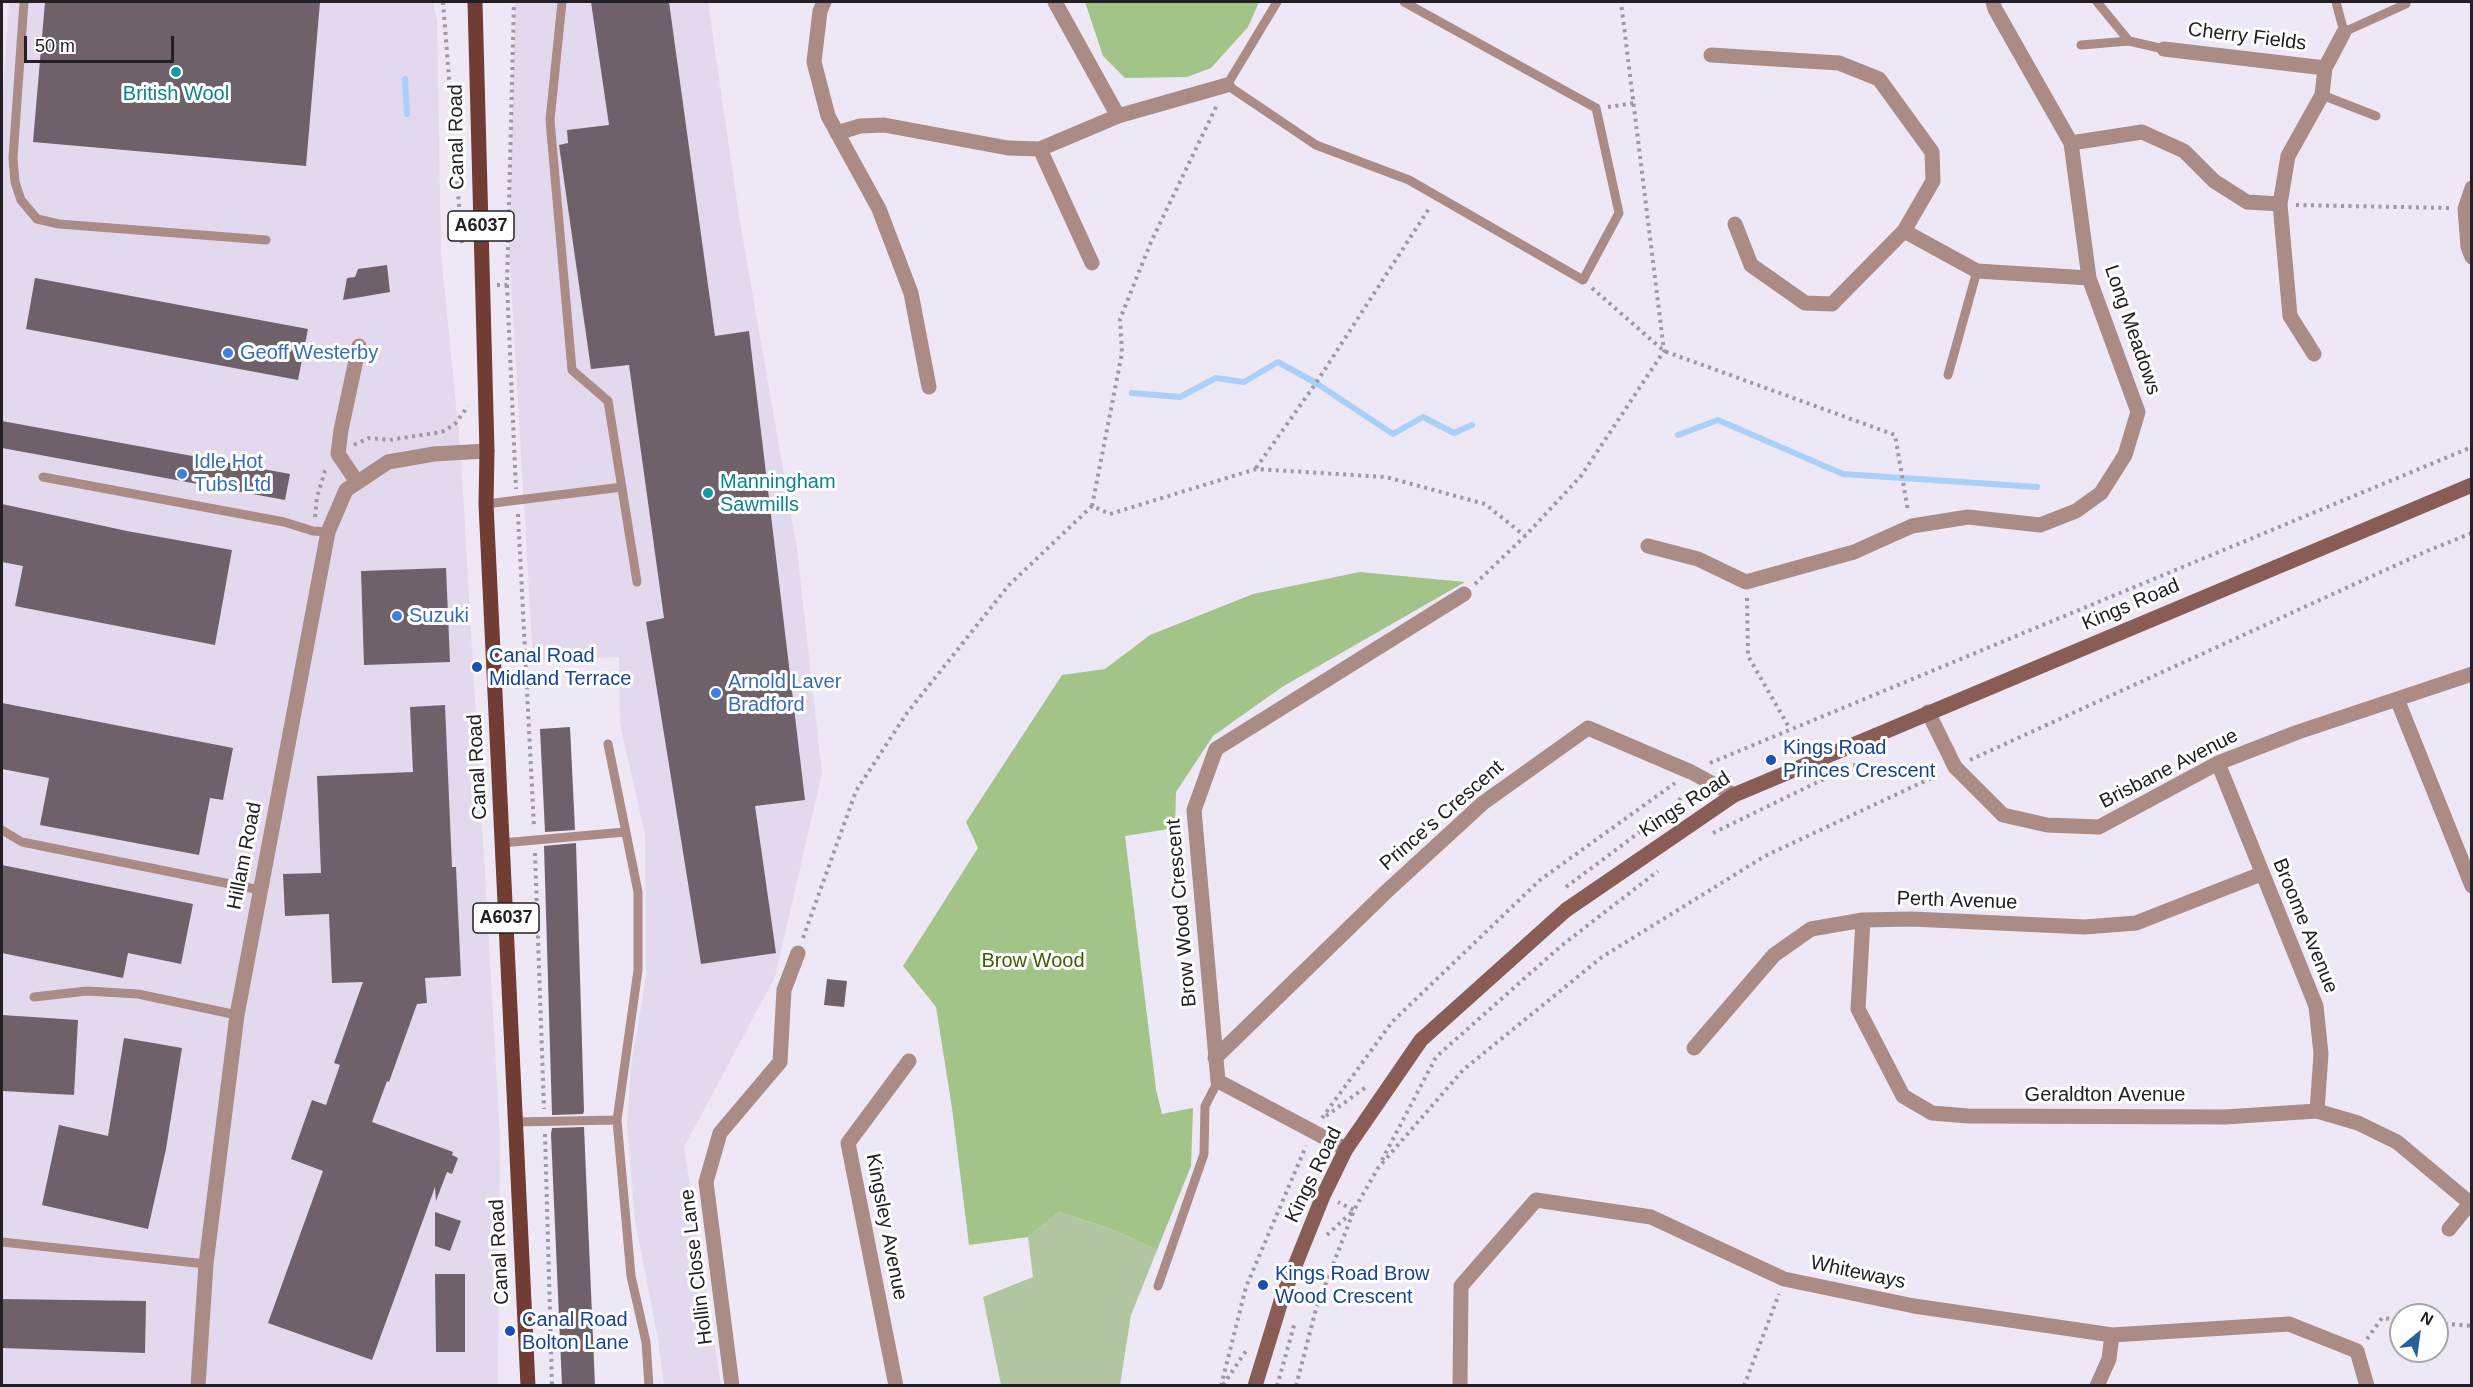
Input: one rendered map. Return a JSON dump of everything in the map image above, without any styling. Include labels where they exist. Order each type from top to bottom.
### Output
[{"type":"main road","name":"Canal Road","points":[[475,2],[487,451],[486,504],[528,1386]]},
{"type":"street","points":[[824,2],[820,11],[814,62],[828,116],[879,208],[911,293],[929,387]]},
{"type":"street","points":[[1055,2],[1118,116]]},
{"type":"street","name":"Long Meadows","points":[[1746,582],[1854,552],[1912,526],[1968,517],[2040,525],[2076,511],[2101,493],[2125,454],[2138,411],[2089,278],[2071,143],[1993,2]]},
{"type":"street","name":"Cherry Fields","points":[[2314,354],[2290,316],[2280,204],[2288,156],[2322,94],[2325,68],[2344,32]]},
{"type":"street","name":"Cherry Fields","points":[[2164,49],[2325,68]]},
{"type":"street","points":[[1711,55],[1839,63],[1879,79],[1932,152],[1933,181],[1904,231],[1832,304],[1805,303],[1751,265],[1735,224]]},
{"type":"street","points":[[837,133],[860,126],[884,125],[1008,148],[1040,149],[1118,116],[1227,85]]},
{"type":"street","points":[[2071,143],[2142,132],[2184,151],[2214,181],[2247,202],[2280,204]]},
{"type":"street","points":[[1040,149],[1092,263]]},
{"type":"street","points":[[2472,188],[2464,209],[2468,248],[2472,257]]},
{"type":"street","points":[[1904,231],[1977,271],[2089,278]]},
{"type":"street","points":[[357,482],[338,454],[359,346]]},
{"type":"street","name":"Hillam Road","points":[[198,1386],[206,1264],[237,1015],[328,532],[346,490],[388,462],[434,454],[487,451]]},
{"type":"street","name":"Kings Road","points":[[1255,1386],[1282,1298],[1323,1196],[1346,1149],[1421,1040],[1566,910],[1734,795],[2472,485]]},
{"type":"street","points":[[1648,546],[1698,559],[1746,582]]},
{"type":"street","name":"Brow Wood Crescent","points":[[1218,1081],[1194,810],[1216,749],[1464,594]]},
{"type":"street","name":"Brisbane Avenue","points":[[1928,712],[1954,767],[2003,815],[2047,825],[2099,827],[2218,763],[2472,674]]},
{"type":"street","points":[[2397,699],[2472,886]]},
{"type":"street","name":"Prince's Crescent","points":[[1215,1058],[1387,891],[1483,803],[1588,728],[1691,772],[1734,795]]},
{"type":"street","name":"Broome Avenue","points":[[2218,763],[2316,1006],[2321,1054],[2317,1112]]},
{"type":"street","name":"Perth Avenue","points":[[1694,1048],[1774,955],[1811,929],[1863,920],[1912,919],[2085,927],[2136,923],[2262,874]]},
{"type":"street","name":"Geraldton Avenue","points":[[1863,920],[1858,1009],[1904,1096],[1932,1113],[1968,1116],[2225,1117],[2317,1112],[2358,1124],[2397,1142],[2471,1202],[2448,1229]]},
{"type":"street","name":"Hollin Close Lane","points":[[732,1386],[706,1182],[720,1134],[780,1062],[784,990],[798,953]]},
{"type":"street","name":"Kingsley Avenue","points":[[896,1385],[848,1143],[909,1061]]},
{"type":"street","points":[[1218,1081],[1346,1149]]},
{"type":"street","name":"Whiteways","points":[[1460,1386],[1461,1286],[1536,1200],[1651,1217],[1784,1278],[1914,1306],[2112,1335],[2289,1324],[2357,1351]]},
{"type":"street","points":[[2097,1386],[2109,1359],[2112,1335]]},
{"type":"street","points":[[2357,1351],[2367,1386]]},
{"type":"lane","points":[[24,2],[13,158],[15,182],[21,200],[37,219],[59,224],[266,240]]},
{"type":"lane","points":[[562,2],[550,120],[572,370],[608,401],[637,582]]},
{"type":"lane","points":[[1277,2],[1227,85],[1316,145],[1409,180],[1583,279],[1619,213],[1596,108],[1404,2]]},
{"type":"lane","points":[[2097,2],[2129,41]]},
{"type":"lane","points":[[2336,2],[2344,32],[2406,4]]},
{"type":"lane","points":[[2081,45],[2129,41],[2164,49]]},
{"type":"lane","points":[[2322,94],[2376,116]]},
{"type":"lane","points":[[1948,375],[1977,271]]},
{"type":"lane","points":[[43,477],[284,522],[313,531],[328,532]]},
{"type":"lane","points":[[486,504],[622,487]]},
{"type":"lane","points":[[608,744],[624,832],[639,892],[638,970],[617,1120],[631,1276],[646,1342],[649,1386]]},
{"type":"lane","points":[[2,830],[22,842],[260,890]]},
{"type":"lane","points":[[502,843],[624,832]]},
{"type":"lane","points":[[34,997],[87,991],[138,994],[237,1015]]},
{"type":"lane","points":[[1158,1286],[1204,1154],[1204,1106],[1218,1081]]},
{"type":"lane","points":[[515,1122],[617,1120]]},
{"type":"lane","points":[[2,1242],[206,1264]]},
{"type":"path","points":[[443,2],[463,252]]},
{"type":"path","points":[[482,284],[507,285],[514,2]]},
{"type":"path","points":[[1464,594],[1525,536],[1581,476],[1664,351],[1621,2]]},
{"type":"path","points":[[798,953],[856,791],[907,713],[1009,585],[1092,506],[1122,353],[1120,319],[1151,242],[1227,85]]},
{"type":"path","points":[[1596,108],[1634,103]]},
{"type":"path","points":[[1256,469],[1316,383],[1437,195]]},
{"type":"path","points":[[2280,204],[2464,209]]},
{"type":"path","points":[[1583,279],[1664,351],[1894,435],[1912,526]]},
{"type":"path","points":[[1092,506],[1110,514],[1256,469],[1386,477],[1485,504],[1525,536]]},
{"type":"path","points":[[1378,1168],[1463,1070],[1602,957],[1765,856],[2427,551],[2472,534]]},
{"type":"path","points":[[1746,582],[1748,656],[1790,729]]},
{"type":"path","points":[[1852,765],[1954,767]]},
{"type":"path","points":[[1707,836],[1831,775]]},
{"type":"path","points":[[1296,1386],[1316,1309],[1354,1210],[1436,1057],[1561,946],[1660,869]]},
{"type":"path","name":"Kings Road","points":[[1221,1386],[1246,1287],[1313,1132],[1338,1096]]},
{"type":"path","points":[[1324,1236],[1354,1210]]},
{"type":"path","points":[[1744,1386],[1784,1278]]},
{"type":"path","points":[[2357,1351],[2382,1318],[2389,1319]]},
{"type":"path","points":[[1277,1386],[1296,1320]]},
{"type":"path","points":[[2449,1324],[2472,1326]]},
{"type":"shaded area","points":[[9,2],[433,2],[437,21],[441,252],[461,457],[500,1135],[498,1385],[2,1386],[2,108]]},
{"type":"shaded area","name":"Arnold Laver Bradford","points":[[515,2],[708,2],[739,216],[797,549],[822,773],[775,977],[684,1147],[721,1385],[664,1385],[658,1340],[635,1220],[627,1127],[631,1066],[646,977],[645,835],[620,724],[619,657],[533,661],[509,247]]},
{"type":"green space","points":[[1085,2],[1259,2],[1248,27],[1211,68],[1187,77],[1125,78],[1103,56]]},
{"type":"green space","name":"Brow Wood","points":[[1360,572],[1465,582],[1282,687],[1213,736],[1176,792],[1175,828],[1125,836],[1156,1089],[1162,1114],[1193,1108],[1191,1166],[1157,1250],[1111,1229],[1059,1212],[1028,1237],[969,1245],[952,1108],[936,1007],[903,966],[978,848],[966,822],[1062,675],[1105,669],[1150,635],[1253,594]]},
{"type":"green space","points":[[1059,1212],[1111,1229],[1157,1250],[1131,1315],[1120,1385],[1001,1385],[983,1297],[1033,1277],[1028,1237]]},
{"type":"building","name":"British Wool","points":[[45,2],[320,2],[306,166],[33,142]]},
{"type":"building","name":"Manningham Sawmills","points":[[591,2],[669,2],[715,336],[749,331],[805,800],[755,806],[776,953],[701,964],[646,622],[664,618],[629,365],[591,369],[559,145],[568,143],[567,130],[609,125]]},
{"type":"building","points":[[387,265],[390,292],[343,300],[347,278],[355,277],[358,269]]},
{"type":"building","points":[[35,278],[308,329],[298,380],[26,329]]},
{"type":"building","points":[[2,421],[290,474],[285,500],[2,448]]},
{"type":"building","points":[[2,504],[127,531],[232,550],[215,645],[15,606],[23,566],[2,562]]},
{"type":"building","points":[[446,568],[450,662],[364,665],[361,571]]},
{"type":"building","points":[[2,703],[233,748],[223,800],[210,798],[199,855],[40,825],[49,778],[2,769]]},
{"type":"building","points":[[445,705],[452,867],[456,867],[461,976],[425,978],[427,1003],[417,1004],[372,1122],[453,1152],[452,1155],[458,1158],[452,1174],[447,1172],[436,1201],[435,1187],[372,1360],[268,1323],[323,1171],[291,1159],[312,1100],[326,1105],[340,1065],[334,1063],[363,982],[332,983],[329,914],[285,916],[283,874],[321,873],[317,776],[413,772],[410,707]]},
{"type":"building","points":[[570,727],[575,830],[545,832],[540,729]]},
{"type":"building","points":[[576,843],[584,1111],[583,1114],[552,1115],[544,846]]},
{"type":"building","points":[[2,865],[193,904],[181,964],[128,953],[123,978],[2,953]]},
{"type":"building","points":[[827,979],[847,981],[844,1007],[824,1005]]},
{"type":"building","points":[[2,1015],[78,1020],[74,1095],[2,1091]]},
{"type":"building","points":[[124,1038],[182,1048],[166,1149],[148,1229],[42,1205],[59,1125],[108,1136]]},
{"type":"building","points":[[584,1127],[595,1386],[562,1386],[551,1134],[552,1128]]},
{"type":"building","points":[[435,1212],[461,1221],[450,1251],[435,1246]]},
{"type":"building","points":[[435,1274],[465,1274],[465,1352],[436,1352]]},
{"type":"building","points":[[2,1299],[146,1301],[145,1353],[2,1348]]},
{"type":"waterway","points":[[405,79],[407,114]]},
{"type":"waterway","points":[[1132,393],[1180,397],[1216,378],[1244,382],[1278,362],[1316,383],[1393,434],[1423,417],[1454,433],[1472,425]]},
{"type":"waterway","points":[[1678,435],[1718,420],[1843,474],[2037,487]]},
{"type":"place","name":"British Wool","points":[[176,72]]},
{"type":"place","name":"Geoff Westerby","points":[[228,353]]},
{"type":"place","name":"Idle Hot Tubs Ltd","points":[[182,474]]},
{"type":"place","name":"Manningham Sawmills","points":[[708,493]]},
{"type":"place","name":"Suzuki","points":[[397,616]]},
{"type":"place","name":"Canal Road Midland Terrace","points":[[477,667]]},
{"type":"place","name":"Arnold Laver Bradford","points":[[716,693]]},
{"type":"place","name":"Kings Road Princes Crescent","points":[[1771,760]]},
{"type":"place","name":"Kings Road Brow Wood Crescent","points":[[1263,1285]]},
{"type":"place","name":"Canal Road Bolton Lane","points":[[510,1331]]}]
